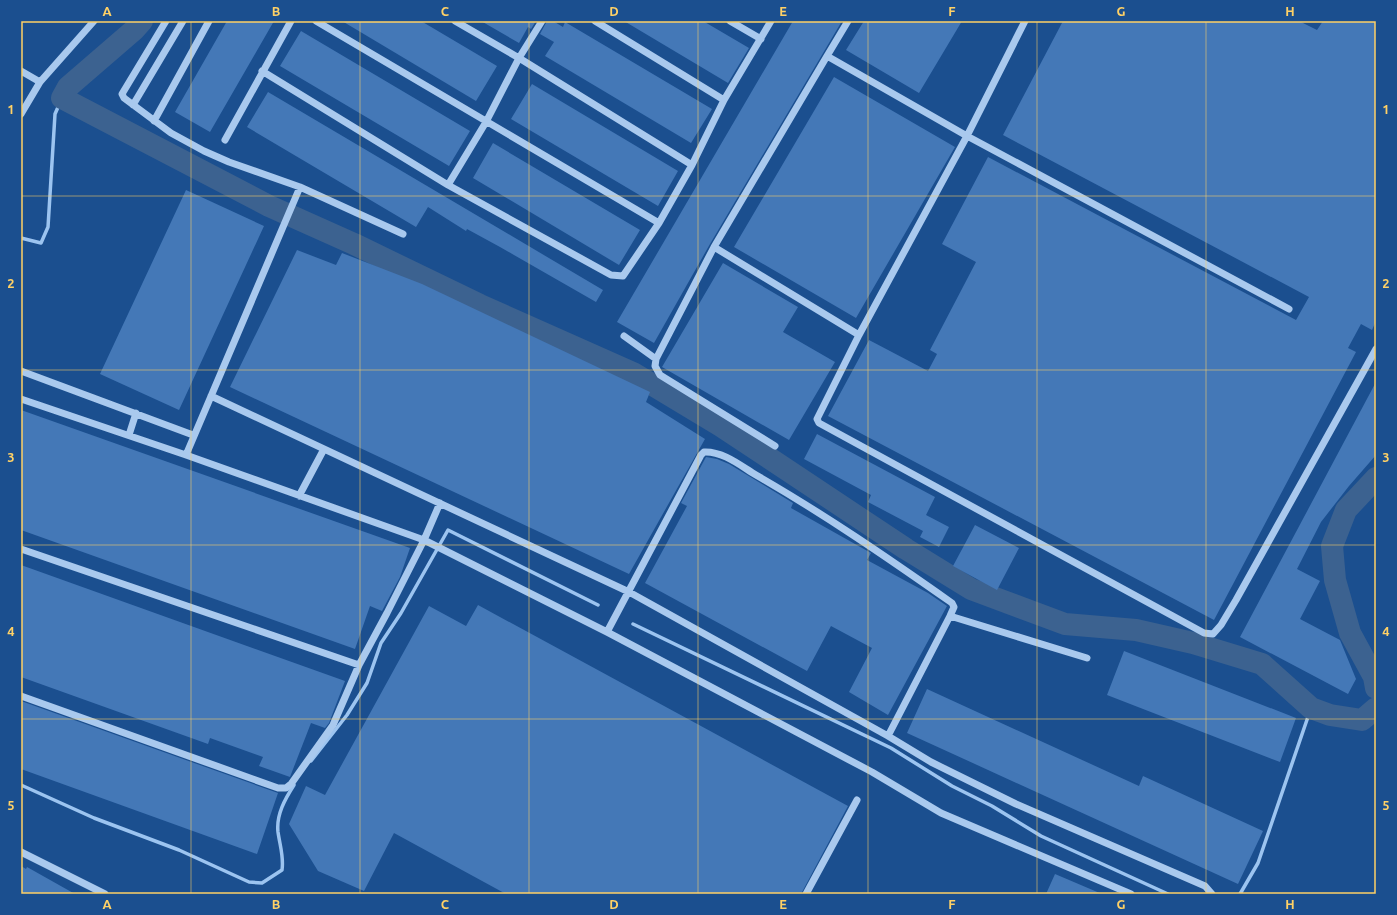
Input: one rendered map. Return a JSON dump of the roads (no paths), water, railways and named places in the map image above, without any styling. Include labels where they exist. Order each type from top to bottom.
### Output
[{"type":"street","points":[[21,114],[40,82],[94,21]]},
{"type":"street","points":[[166,21],[122,94],[133,105],[171,133],[229,162],[300,187],[403,234]]},
{"type":"street","points":[[133,105],[183,21]]},
{"type":"street","points":[[154,121],[209,21]]},
{"type":"street","points":[[225,140],[291,21]]},
{"type":"street","points":[[455,21],[519,58],[692,165]]},
{"type":"street","points":[[448,185],[486,122],[519,58],[542,21]]},
{"type":"street","points":[[595,21],[724,100]]},
{"type":"street","points":[[730,21],[761,39]]},
{"type":"street","points":[[262,71],[448,185],[611,275],[623,276],[659,223],[692,165],[724,100],[771,21]]},
{"type":"street","points":[[775,446],[660,375],[655,366],[656,360],[714,247],[848,21]]},
{"type":"street","points":[[1024,21],[967,136],[859,334],[817,416],[816,419],[819,423],[1204,633],[1213,634],[1221,625],[1236,600],[1376,349]]},
{"type":"street","points":[[318,22],[659,223]]},
{"type":"street","points":[[827,56],[967,136],[1289,309]]},
{"type":"street","points":[[21,71],[40,82]]},
{"type":"street","points":[[186,455],[193,435],[300,187]]},
{"type":"street","points":[[714,247],[859,334]]},
{"type":"street","points":[[624,336],[656,360]]},
{"type":"street","points":[[21,371],[193,435]]},
{"type":"street","points":[[211,396],[629,592],[888,736],[931,762],[1016,804],[1205,886],[1212,894]]},
{"type":"street","points":[[21,399],[129,435],[424,540],[607,632],[872,772],[941,813],[1131,894]]},
{"type":"street","points":[[129,435],[136,413]]},
{"type":"street","points":[[299,496],[324,449]]},
{"type":"street","points":[[607,632],[701,455],[704,452],[718,454],[789,494],[856,536],[952,603],[954,607],[950,616],[888,736]]},
{"type":"street","points":[[21,696],[278,788],[286,788],[291,784],[331,728],[359,664],[424,540],[440,503]]},
{"type":"street","points":[[21,549],[359,664]]},
{"type":"street","points":[[950,616],[1087,658]]},
{"type":"street","points":[[806,894],[857,800]]},
{"type":"street","points":[[21,852],[105,894]]},
{"type":"waterway","points":[[142,21],[134,30],[68,87],[62,98],[269,206],[354,244],[480,305],[633,373],[721,426],[906,549],[971,589],[1065,624],[1136,630],[1193,643],[1262,664],[1311,708],[1330,715],[1362,720],[1376,708]]},
{"type":"waterway","points":[[21,238],[41,243],[48,227],[55,114],[62,98]]},
{"type":"waterway","points":[[1376,478],[1346,510],[1332,546],[1335,580],[1350,633],[1374,677],[1376,688]]},
{"type":"waterway","points":[[311,761],[347,715],[367,683],[381,643],[401,613],[448,530],[598,605]]},
{"type":"waterway","points":[[633,624],[891,748],[952,786],[992,806],[1041,836],[1168,894]]},
{"type":"waterway","points":[[1240,894],[1258,863],[1311,708]]},
{"type":"waterway","points":[[21,785],[94,818],[179,850],[249,882],[262,883],[282,870],[278,819],[284,802],[294,785]]}]
